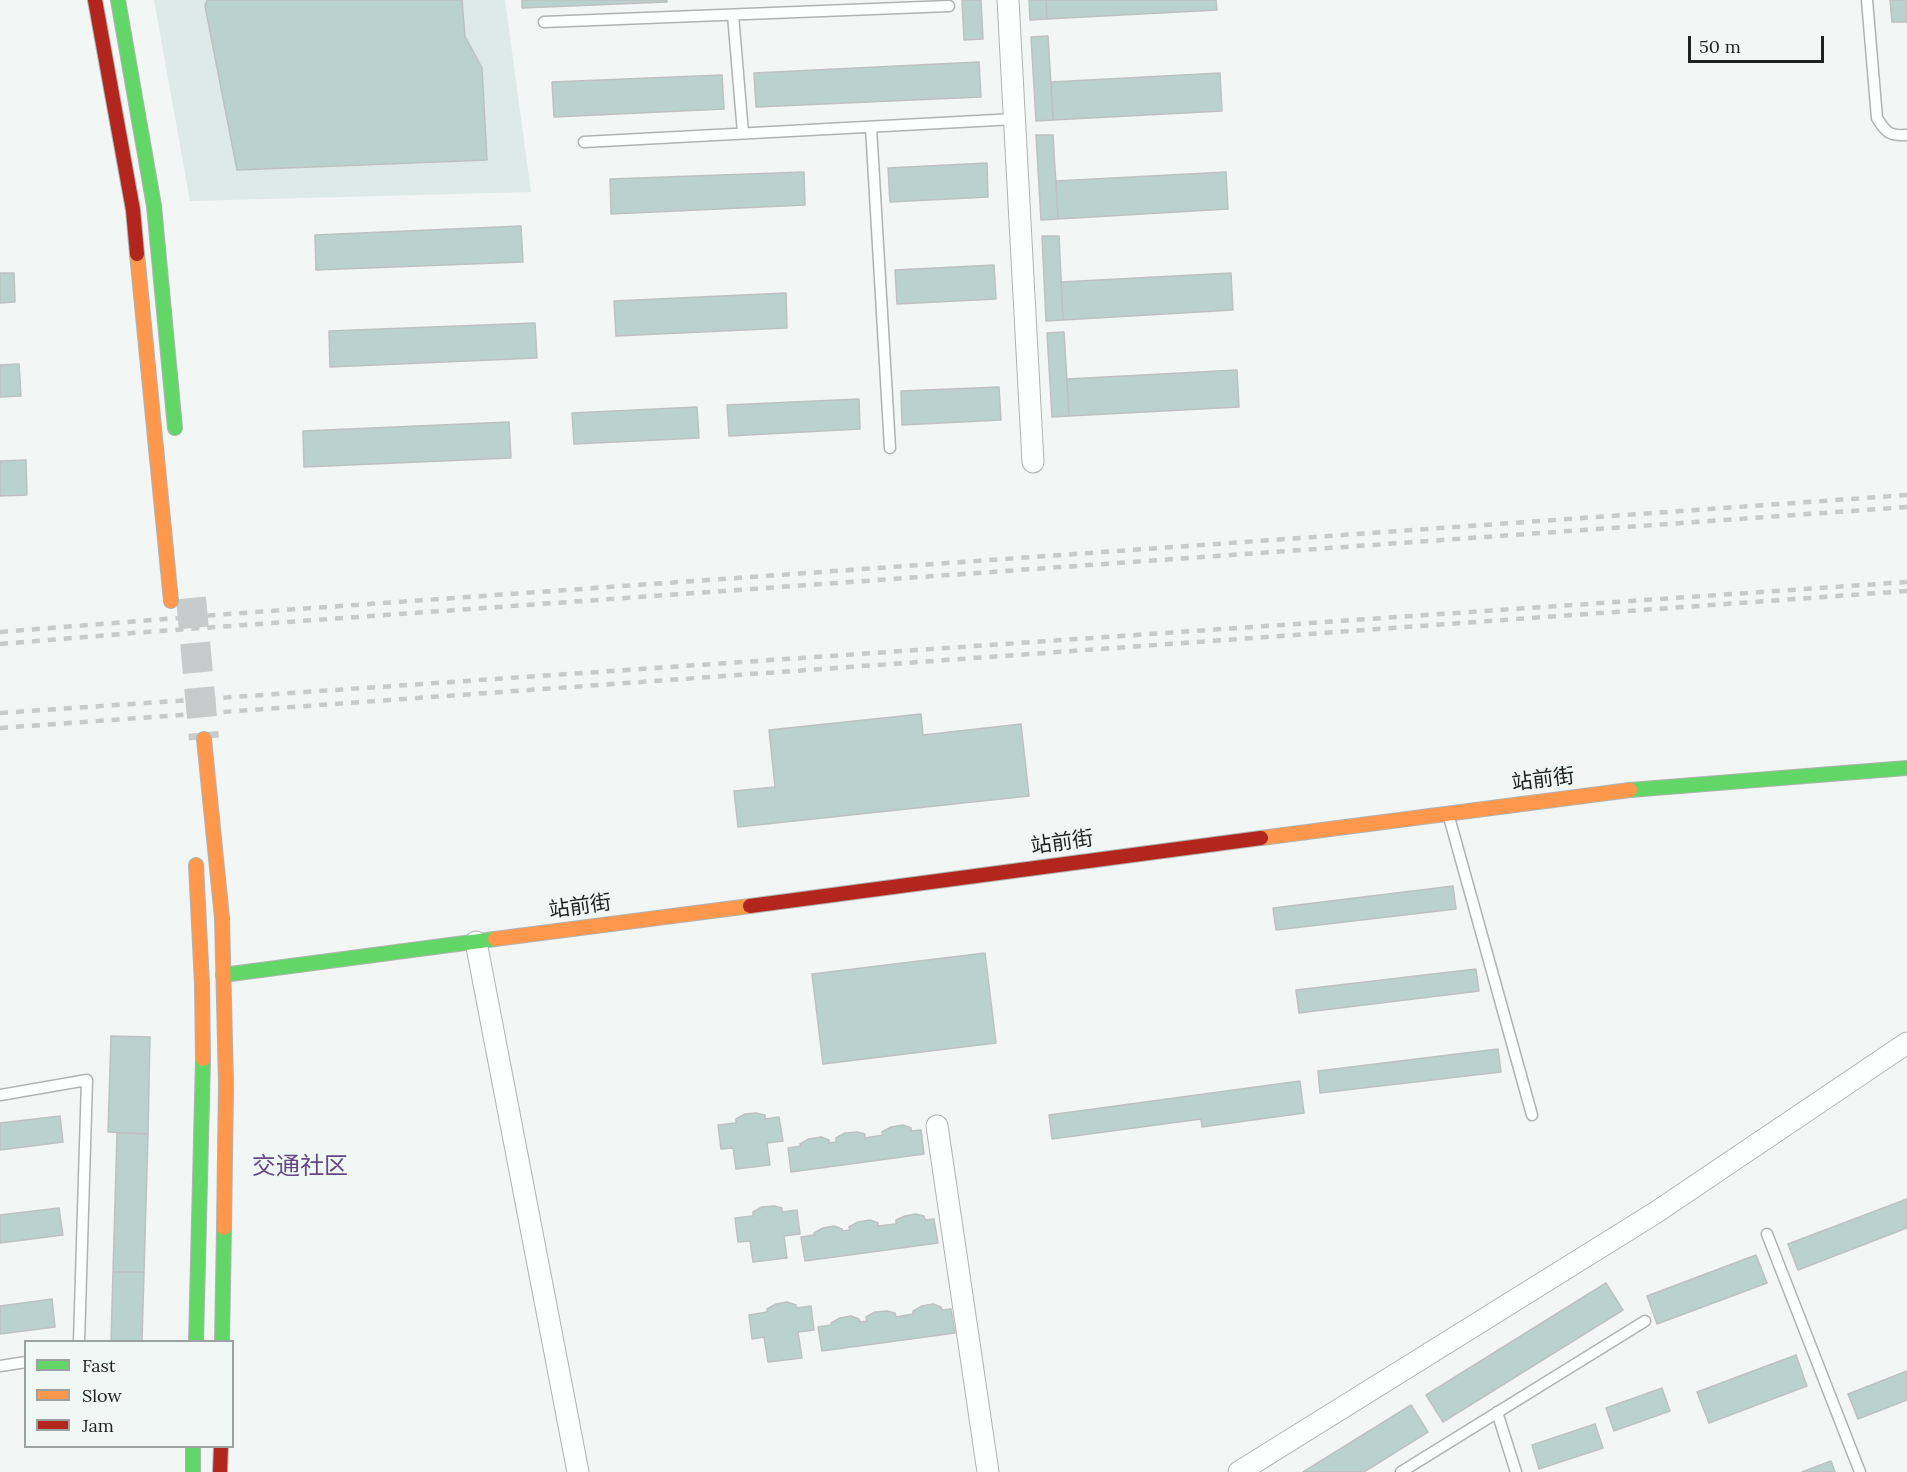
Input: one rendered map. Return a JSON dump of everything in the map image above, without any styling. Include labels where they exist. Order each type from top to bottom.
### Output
[{"type":"main road","points":[[95,0],[133,210],[171,601]]},
{"type":"main road","points":[[118,0],[154,206],[176,437]]},
{"type":"main road","points":[[204,739],[222,918],[226,1084],[222,1340]]},
{"type":"main road","name":"站前街","points":[[223,975],[1642,788],[1907,768]]},
{"type":"main road","points":[[195,855],[200,913],[202,1080],[196,1340]]},
{"type":"main road","points":[[193,1448],[193,1472]]},
{"type":"main road","points":[[220,1472],[221,1448]]},
{"type":"street","points":[[1008,0],[1034,462]]},
{"type":"street","points":[[476,942],[579,1472]]},
{"type":"street","points":[[1239,1472],[1654,1213],[1907,1043]]},
{"type":"street","points":[[937,1126],[988,1472]]},
{"type":"lane","points":[[1867,0],[1877,118],[1884,129],[1894,136],[1907,135]]},
{"type":"lane","points":[[544,22],[949,6]]},
{"type":"lane","points":[[733,15],[743,133]]},
{"type":"lane","points":[[584,142],[1015,119]]},
{"type":"lane","points":[[871,127],[890,448]]},
{"type":"lane","points":[[1448,813],[1532,1115]]},
{"type":"lane","points":[[0,1095],[87,1080],[80,1340]]},
{"type":"lane","points":[[1767,1234],[1860,1472]]},
{"type":"lane","points":[[1401,1472],[1645,1321]]},
{"type":"lane","points":[[0,1366],[24,1362]]},
{"type":"lane","points":[[1497,1412],[1516,1472]]},
{"type":"shaded area","points":[[154,0],[505,0],[531,192],[190,201]]},
{"type":"building","points":[[207,0],[462,0],[465,36],[482,68],[487,160],[237,170],[205,6]]},
{"type":"building","points":[[522,0],[667,0],[667,2],[522,8]]},
{"type":"building","points":[[962,0],[981,0],[983,39],[964,40]]},
{"type":"building","points":[[1029,0],[1046,0],[1047,19],[1030,20]]},
{"type":"building","points":[[1046,0],[1216,0],[1217,10],[1047,19]]},
{"type":"building","points":[[1890,0],[1907,0],[1907,22],[1892,22]]},
{"type":"building","points":[[1048,36],[1053,120],[1036,121],[1031,37]]},
{"type":"building","points":[[979,62],[981,97],[756,107],[754,73]]},
{"type":"building","points":[[1220,73],[1222,111],[1053,120],[1051,82]]},
{"type":"building","points":[[722,75],[724,109],[554,117],[552,82]]},
{"type":"building","points":[[1036,135],[1053,135],[1058,219],[1041,220]]},
{"type":"building","points":[[987,163],[988,197],[890,202],[888,168]]},
{"type":"building","points":[[804,172],[805,205],[611,214],[610,179]]},
{"type":"building","points":[[1226,172],[1228,209],[1058,219],[1056,181]]},
{"type":"building","points":[[521,226],[523,262],[316,270],[315,235]]},
{"type":"building","points":[[1042,236],[1059,236],[1063,320],[1046,321]]},
{"type":"building","points":[[994,265],[996,299],[897,304],[895,270]]},
{"type":"building","points":[[0,273],[14,273],[15,302],[0,303]]},
{"type":"building","points":[[1231,273],[1233,310],[1063,320],[1061,282]]},
{"type":"building","points":[[786,293],[787,328],[616,336],[614,301]]},
{"type":"building","points":[[535,323],[537,358],[330,367],[329,331]]},
{"type":"building","points":[[1064,332],[1069,416],[1052,417],[1047,333]]},
{"type":"building","points":[[19,364],[21,396],[0,397],[0,365]]},
{"type":"building","points":[[1237,370],[1239,407],[1069,416],[1067,379]]},
{"type":"building","points":[[999,387],[1001,420],[902,425],[901,391]]},
{"type":"building","points":[[859,399],[860,429],[729,436],[727,405]]},
{"type":"building","points":[[697,407],[699,438],[574,444],[572,413]]},
{"type":"building","points":[[509,422],[511,458],[304,467],[303,431]]},
{"type":"building","points":[[26,460],[27,495],[0,496],[0,461]]},
{"type":"building","points":[[921,714],[923,735],[1021,724],[1029,796],[738,827],[734,791],[775,787],[769,730]]},
{"type":"building","points":[[1453,886],[1456,909],[1276,930],[1273,908]]},
{"type":"building","points":[[985,953],[996,1043],[823,1064],[812,974]]},
{"type":"building","points":[[1476,969],[1479,991],[1299,1013],[1296,990]]},
{"type":"building","points":[[111,1036],[150,1037],[148,1134],[108,1132]]},
{"type":"building","points":[[1498,1049],[1501,1072],[1320,1093],[1318,1071]]},
{"type":"building","points":[[1300,1081],[1304,1113],[1202,1127],[1201,1119],[1052,1139],[1049,1115]]},
{"type":"building","points":[[745,1114],[765,1115],[765,1119],[779,1117],[783,1141],[767,1143],[770,1165],[736,1169],[733,1148],[721,1149],[718,1125],[736,1123],[736,1119]]},
{"type":"building","points":[[60,1116],[63,1142],[0,1150],[0,1123]]},
{"type":"building","points":[[903,1125],[911,1128],[911,1131],[921,1130],[924,1154],[791,1172],[788,1148],[801,1146],[800,1144],[809,1139],[821,1137],[829,1140],[829,1143],[836,1142],[836,1138],[845,1133],[857,1132],[865,1134],[865,1138],[883,1135],[882,1132],[891,1127]]},
{"type":"building","points":[[117,1133],[148,1134],[144,1272],[113,1272]]},
{"type":"building","points":[[1907,1199],[1907,1228],[1798,1270],[1788,1244]]},
{"type":"building","points":[[762,1207],[782,1208],[782,1212],[797,1210],[800,1234],[784,1236],[787,1258],[753,1262],[750,1241],[738,1242],[735,1218],[753,1216],[753,1212]]},
{"type":"building","points":[[59,1208],[63,1235],[0,1243],[0,1215]]},
{"type":"building","points":[[916,1214],[924,1216],[925,1220],[934,1219],[938,1243],[805,1261],[801,1237],[814,1235],[823,1228],[834,1226],[843,1231],[850,1230],[849,1227],[858,1222],[870,1220],[878,1223],[878,1226],[896,1224],[896,1220]]},
{"type":"building","points":[[1756,1255],[1767,1283],[1657,1324],[1647,1296]]},
{"type":"building","points":[[113,1272],[144,1272],[142,1340],[111,1340]]},
{"type":"building","points":[[1606,1283],[1623,1310],[1443,1422],[1426,1395]]},
{"type":"building","points":[[52,1299],[55,1327],[0,1334],[0,1306]]},
{"type":"building","points":[[787,1302],[796,1305],[796,1308],[811,1306],[814,1330],[798,1332],[802,1358],[768,1362],[764,1337],[752,1339],[749,1315],[767,1312],[767,1309],[776,1304]]},
{"type":"building","points":[[933,1304],[941,1307],[942,1310],[951,1309],[955,1333],[822,1351],[818,1327],[831,1325],[840,1318],[851,1316],[859,1319],[860,1322],[867,1321],[866,1317],[875,1312],[887,1311],[895,1313],[896,1317],[913,1314],[913,1311],[922,1306]]},
{"type":"building","points":[[1796,1355],[1807,1386],[1709,1423],[1697,1392]]},
{"type":"building","points":[[1907,1371],[1907,1400],[1858,1419],[1848,1394]]},
{"type":"building","points":[[1662,1388],[1670,1411],[1614,1431],[1606,1408]]},
{"type":"building","points":[[1411,1405],[1428,1432],[1364,1472],[1303,1472]]},
{"type":"building","points":[[1595,1424],[1603,1448],[1539,1469],[1532,1445]]},
{"type":"building","points":[[1831,1461],[1835,1472],[1802,1472]]},
{"type":"tunnel","points":[[191,598],[204,739]]},
{"type":"railway","points":[[0,632],[1907,495]]},
{"type":"railway","points":[[0,644],[1907,507]]},
{"type":"railway","points":[[0,713],[1907,582]]},
{"type":"railway","points":[[0,728],[1907,591]]},
{"type":"traffic: fast","points":[[118,0],[154,206],[175,428]]},
{"type":"traffic: fast","points":[[1630,790],[1907,768]]},
{"type":"traffic: fast","points":[[223,975],[495,939]]},
{"type":"traffic: fast","points":[[196,1340],[203,1059]]},
{"type":"traffic: fast","points":[[222,1340],[224,1228]]},
{"type":"traffic: fast","points":[[193,1448],[193,1472]]},
{"type":"traffic: slow","points":[[137,254],[171,601]]},
{"type":"traffic: slow","points":[[204,739],[222,918],[226,1084],[224,1228]]},
{"type":"traffic: slow","points":[[1261,838],[1630,790]]},
{"type":"traffic: slow","points":[[196,865],[203,1059]]},
{"type":"traffic: slow","points":[[495,939],[750,906]]},
{"type":"traffic: jam","points":[[95,0],[133,210],[137,254]]},
{"type":"traffic: jam","points":[[750,906],[1261,838]]},
{"type":"traffic: jam","points":[[220,1472],[221,1448]]},
{"type":"district","name":"交通社区","points":[[300,1167]]}]
